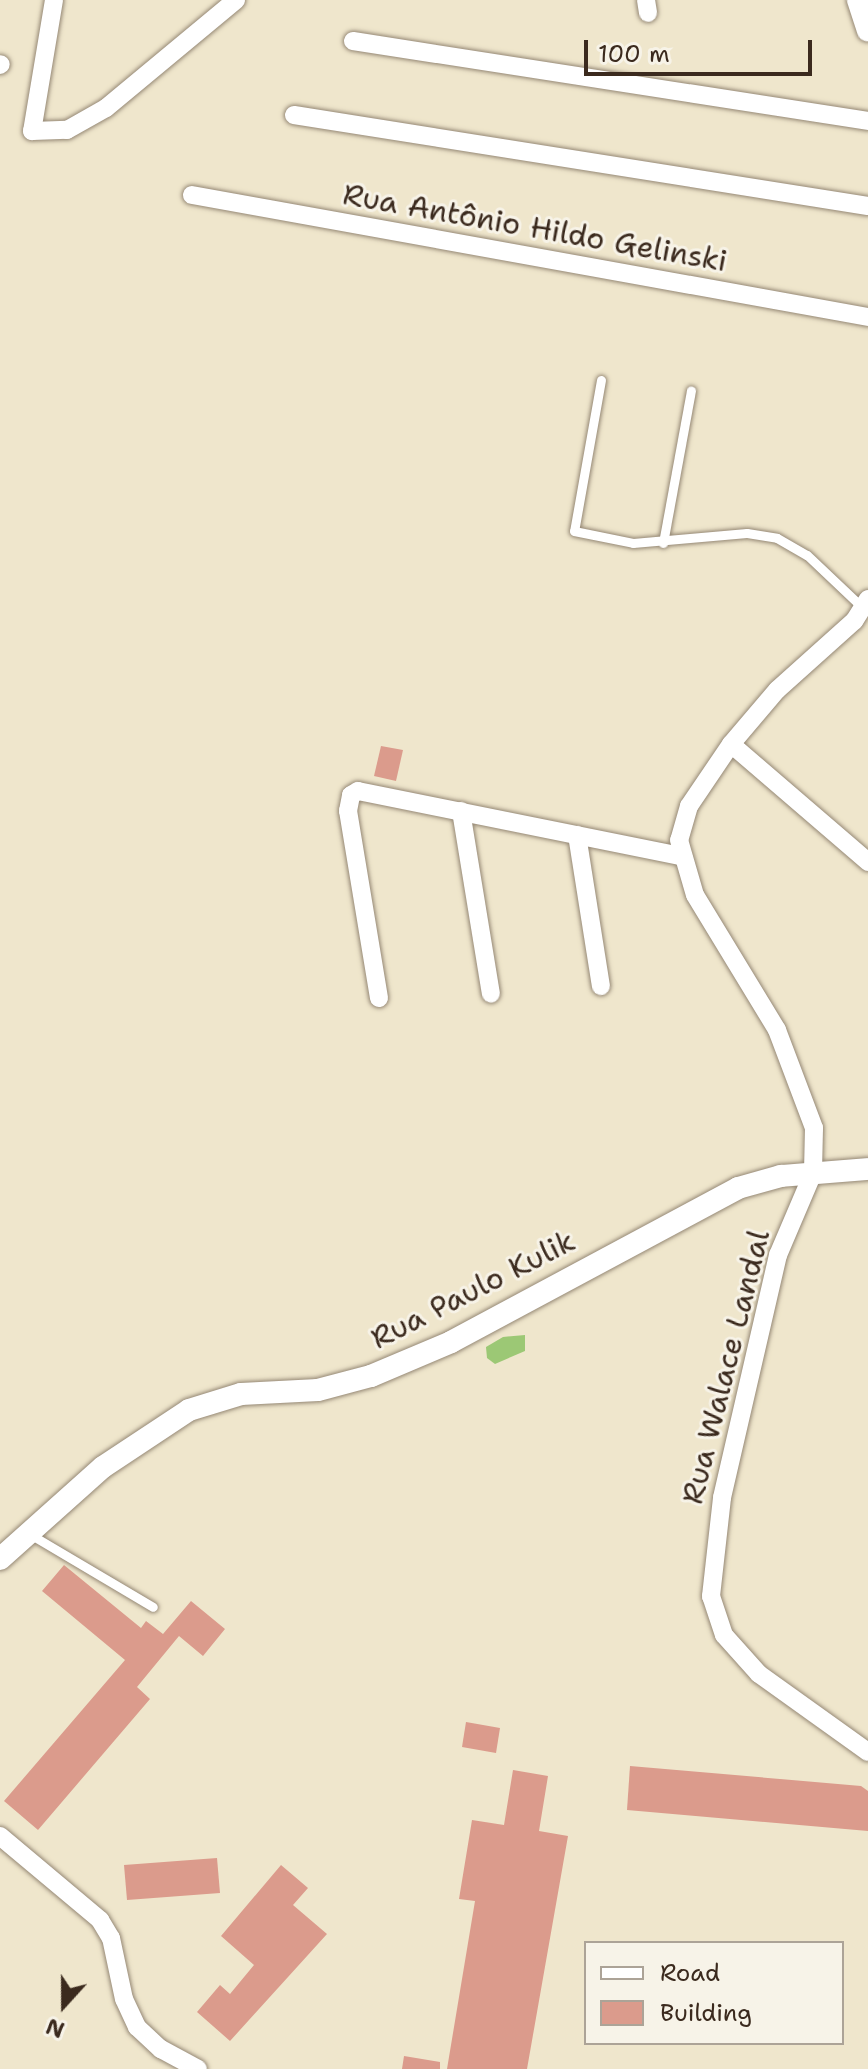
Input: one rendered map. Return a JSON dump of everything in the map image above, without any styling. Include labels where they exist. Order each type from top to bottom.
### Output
[{"type":"street","points":[[54,0],[32,131],[67,130],[106,108],[236,0]]},
{"type":"street","points":[[858,0],[868,30]]},
{"type":"street","points":[[353,41],[868,121]]},
{"type":"street","points":[[294,115],[868,206]]},
{"type":"street","name":"Rua Antônio Hildo Gelinski","points":[[192,195],[868,317]]},
{"type":"street","points":[[379,998],[347,803],[351,795],[365,791],[680,856],[689,806],[731,744],[769,699],[865,604]]},
{"type":"street","points":[[731,744],[868,862]]},
{"type":"street","points":[[461,811],[491,994]]},
{"type":"street","points":[[577,835],[601,986]]},
{"type":"street","name":"Rua Walace Landal","points":[[680,856],[708,921],[762,1003],[788,1054],[814,1128],[813,1173],[778,1255],[716,1527],[711,1596],[724,1635],[759,1674],[868,1752]]},
{"type":"street","name":"Rua Paulo Kulik","points":[[0,1559],[25,1531],[119,1455],[189,1410],[241,1394],[339,1386],[406,1363],[708,1202],[760,1180],[868,1169]]},
{"type":"street","points":[[0,1836],[100,1920],[111,1938],[124,1999],[137,2027],[161,2049],[198,2069]]},
{"type":"lane","points":[[601,380],[574,531],[663,543],[747,533],[777,538],[807,555],[865,604]]},
{"type":"lane","points":[[663,543],[691,391]]},
{"type":"lane","points":[[25,1531],[153,1607]]},
{"type":"green space","points":[[525,1335],[525,1351],[495,1364],[487,1358],[486,1347],[503,1337]]},
{"type":"building","points":[[381,746],[403,750],[396,781],[374,776]]},
{"type":"building","points":[[64,1565],[141,1628],[146,1621],[163,1634],[191,1601],[225,1629],[203,1656],[179,1636],[137,1687],[150,1699],[38,1830],[4,1801],[125,1660],[42,1591]]},
{"type":"building","points":[[466,1722],[500,1728],[496,1753],[462,1747]]},
{"type":"building","points":[[630,1766],[861,1786],[868,1791],[868,1831],[627,1810]]},
{"type":"building","points":[[513,1770],[548,1776],[539,1831],[568,1836],[527,2069],[447,2069],[475,1901],[459,1899],[472,1820],[504,1825]]},
{"type":"building","points":[[217,1858],[220,1893],[127,1900],[124,1865]]},
{"type":"building","points":[[281,1865],[308,1888],[293,1905],[327,1934],[230,2041],[197,2012],[220,1985],[230,1994],[254,1965],[221,1936]]},
{"type":"building","points":[[404,2056],[440,2062],[440,2069],[402,2069]]}]
